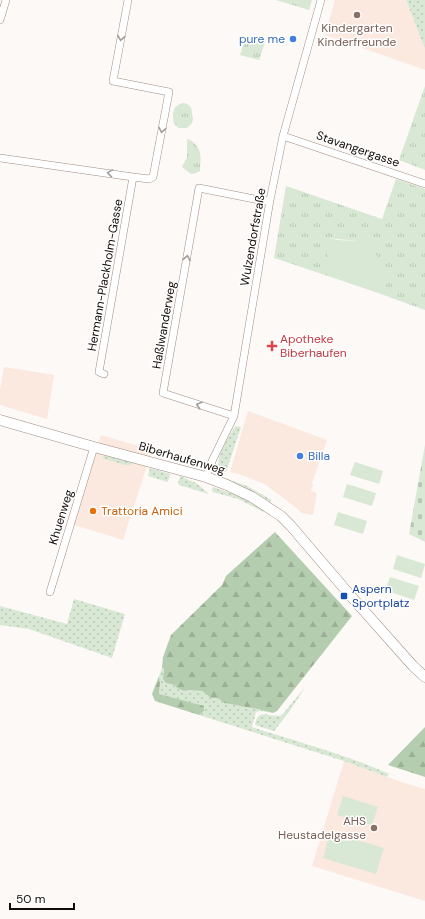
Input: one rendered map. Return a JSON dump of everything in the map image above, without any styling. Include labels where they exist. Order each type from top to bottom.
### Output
[{"type":"main road","name":"Biberhaufenweg","points":[[0,420],[94,448],[206,477],[252,497],[280,516],[298,533],[349,594],[413,666],[425,677]]},
{"type":"street","points":[[0,20],[6,0]]},
{"type":"street","points":[[0,158],[148,179],[153,177],[169,92],[113,81],[128,0]]},
{"type":"street","name":"Wulzendorfstraße","points":[[206,477],[234,416],[270,200],[283,136],[321,0]]},
{"type":"street","name":"Stavangergasse","points":[[283,136],[425,184]]},
{"type":"street","name":"Hermann-Plackholm-Gasse","points":[[104,374],[99,372],[133,177]]},
{"type":"street","name":"Haßlwanderweg","points":[[234,416],[164,393],[199,188],[264,201],[270,200]]},
{"type":"street","name":"Khuenweg","points":[[50,592],[94,448]]},
{"type":"shaded area","points":[[335,0],[406,0],[425,49],[425,70],[325,35]]},
{"type":"shaded area","points":[[4,367],[54,375],[47,419],[0,405],[0,390]]},
{"type":"shaded area","points":[[248,411],[327,440],[312,483],[311,491],[317,493],[313,515],[301,513],[266,485],[242,475],[230,472]]},
{"type":"shaded area","points":[[101,435],[152,450],[123,540],[74,525]]},
{"type":"shaded area","name":"AHS Heustadelgasse","points":[[344,761],[401,782],[425,789],[425,901],[312,866]]},
{"type":"green space","points":[[276,0],[312,0],[309,10]]},
{"type":"green space","points":[[406,0],[425,0],[425,49]]},
{"type":"green space","points":[[246,36],[265,42],[259,60],[240,55]]},
{"type":"green space","points":[[425,86],[425,170],[399,160]]},
{"type":"green space","points":[[183,103],[188,104],[192,110],[193,121],[186,128],[179,128],[174,123],[173,112],[176,106]]},
{"type":"green space","points":[[187,139],[192,141],[198,147],[200,157],[200,171],[191,174],[182,167],[187,157]]},
{"type":"green space","points":[[396,179],[425,189],[425,310],[378,293],[386,284],[357,241],[328,238],[328,276],[274,258],[286,186],[382,219]]},
{"type":"green space","points":[[328,238],[367,243],[379,258],[386,278],[386,284],[378,293],[328,276]]},
{"type":"green space","points":[[236,426],[241,427],[226,472],[219,471],[218,465],[220,455]]},
{"type":"green space","points":[[425,445],[425,542],[409,534]]},
{"type":"green space","points":[[105,454],[134,461],[132,464],[125,465],[102,458]]},
{"type":"green space","points":[[355,462],[383,471],[379,484],[350,475]]},
{"type":"green space","points":[[150,468],[170,474],[168,482],[148,476]]},
{"type":"green space","points":[[180,476],[196,483],[209,494],[179,485],[178,483]]},
{"type":"green space","points":[[224,478],[247,486],[272,500],[270,502]]},
{"type":"green space","points":[[347,484],[376,493],[372,506],[343,497]]},
{"type":"green space","points":[[213,487],[249,500],[265,511],[264,512],[238,499],[213,492]]},
{"type":"green space","points":[[338,512],[367,521],[363,534],[334,525]]},
{"type":"green space","points":[[275,532],[352,616],[277,711],[273,713],[224,703],[218,698],[211,698],[202,691],[184,691],[177,688],[175,685],[166,683],[163,679],[163,657],[171,635],[222,585],[226,576]]},
{"type":"green space","points":[[397,555],[425,564],[421,578],[393,569]]},
{"type":"green space","points":[[390,577],[419,586],[414,600],[385,590]]},
{"type":"green space","points":[[74,599],[125,614],[112,658],[29,629],[0,625],[0,606],[67,624]]},
{"type":"green space","points":[[162,668],[164,669],[163,679],[184,691],[202,691],[211,698],[218,698],[224,703],[273,713],[260,711],[256,712],[252,727],[338,754],[389,774],[387,777],[344,761],[199,715],[204,711],[159,694],[159,676]]},
{"type":"green space","points":[[159,676],[159,694],[204,706],[204,711],[199,715],[155,701],[152,694]]},
{"type":"green space","points":[[306,686],[289,712],[274,731],[255,725],[259,716],[266,714],[278,716],[282,715]]},
{"type":"green space","points":[[425,727],[425,777],[388,765]]},
{"type":"green space","points":[[343,796],[378,807],[372,825],[337,815]]},
{"type":"green space","points":[[330,832],[384,848],[376,874],[323,858]]},
{"type":"place","name":"Kindergarten Kinderfreunde","points":[[357,15]]},
{"type":"place","name":"pure me","points":[[293,39]]},
{"type":"place","name":"Apotheke Biberhaufen","points":[[272,346]]},
{"type":"place","name":"Billa","points":[[300,456]]},
{"type":"place","name":"Trattoria Amici","points":[[93,511]]},
{"type":"place","name":"Aspern Sportplatz","points":[[344,596]]},
{"type":"place","name":"AHS Heustadelgasse","points":[[374,828]]}]
